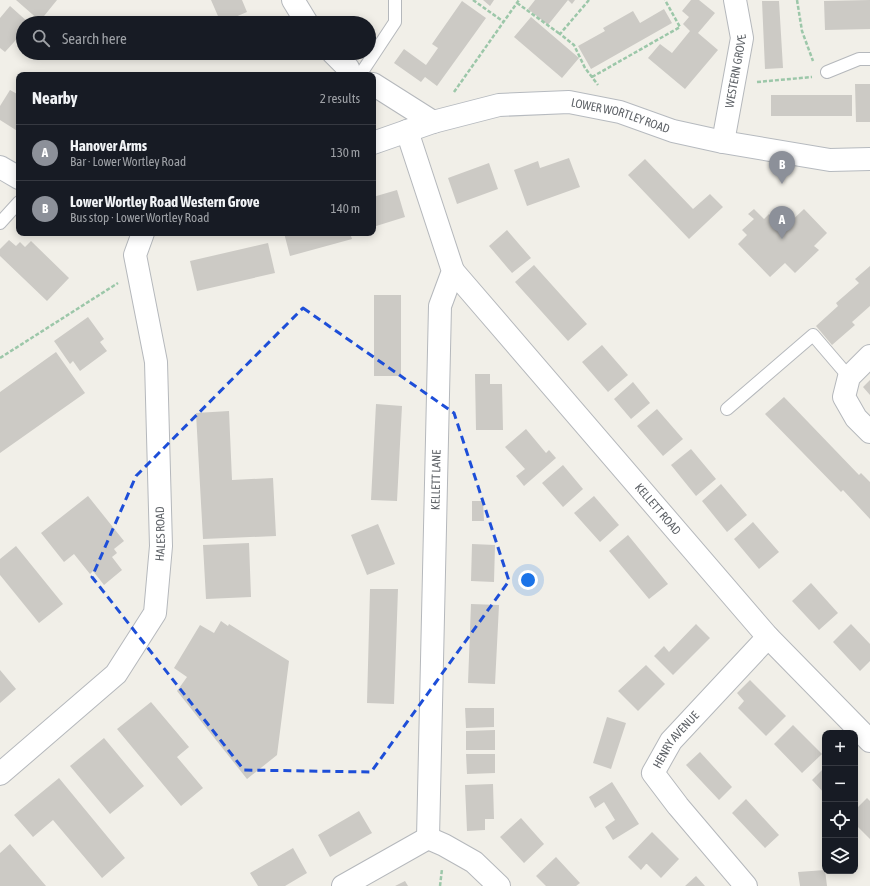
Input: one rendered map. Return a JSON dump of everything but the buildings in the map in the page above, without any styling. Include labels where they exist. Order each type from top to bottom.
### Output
[{"type":"street","points":[[293,0],[303,16]]},
{"type":"street","name":"WESTERN GROVE","points":[[723,142],[742,38],[735,0]]},
{"type":"street","points":[[376,86],[433,122]]},
{"type":"street","name":"LOWER WORTLEY ROAD","points":[[376,142],[433,122],[499,105],[569,102],[620,112],[673,131],[723,142],[830,160],[870,159]]},
{"type":"street","points":[[407,131],[453,271]]},
{"type":"street","points":[[0,167],[16,176]]},
{"type":"street","name":"HALES ROAD","points":[[0,774],[116,674],[155,613],[161,546],[156,362],[135,255],[143,236]]},
{"type":"street","name":"KELLETT ROAD","points":[[453,271],[768,637],[870,741]]},
{"type":"street","name":"KELLETT LANE","points":[[428,838],[440,306],[453,271]]},
{"type":"street","points":[[870,356],[849,377],[844,397],[856,418],[870,432]]},
{"type":"street","name":"HENRY AVENUE","points":[[746,886],[678,806],[653,773],[671,741],[768,637]]},
{"type":"street","points":[[342,886],[428,838],[474,862],[498,886]]},
{"type":"lane","points":[[376,41],[395,22],[395,0]]},
{"type":"lane","points":[[823,74],[859,59],[870,58]]},
{"type":"lane","points":[[349,69],[358,60]]},
{"type":"lane","points":[[0,223],[16,205]]},
{"type":"lane","points":[[728,409],[813,335],[849,377]]},
{"type":"path","points":[[473,0],[504,22]]},
{"type":"path","points":[[433,122],[519,0]]},
{"type":"path","points":[[560,34],[589,0]]},
{"type":"path","points":[[592,76],[680,27],[665,0]]},
{"type":"path","points":[[734,84],[823,74],[802,31],[797,0]]},
{"type":"path","points":[[517,3],[574,45],[585,68],[620,112]]},
{"type":"path","points":[[0,358],[138,270]]},
{"type":"highlighted area","points":[[303,308],[454,413],[509,581],[371,772],[244,770],[92,577],[136,476]]},
{"type":"place","name":"Lower Wortley Road Western Grove","points":[[782,184]]},
{"type":"place","name":"Hanover Arms","points":[[782,239]]}]
